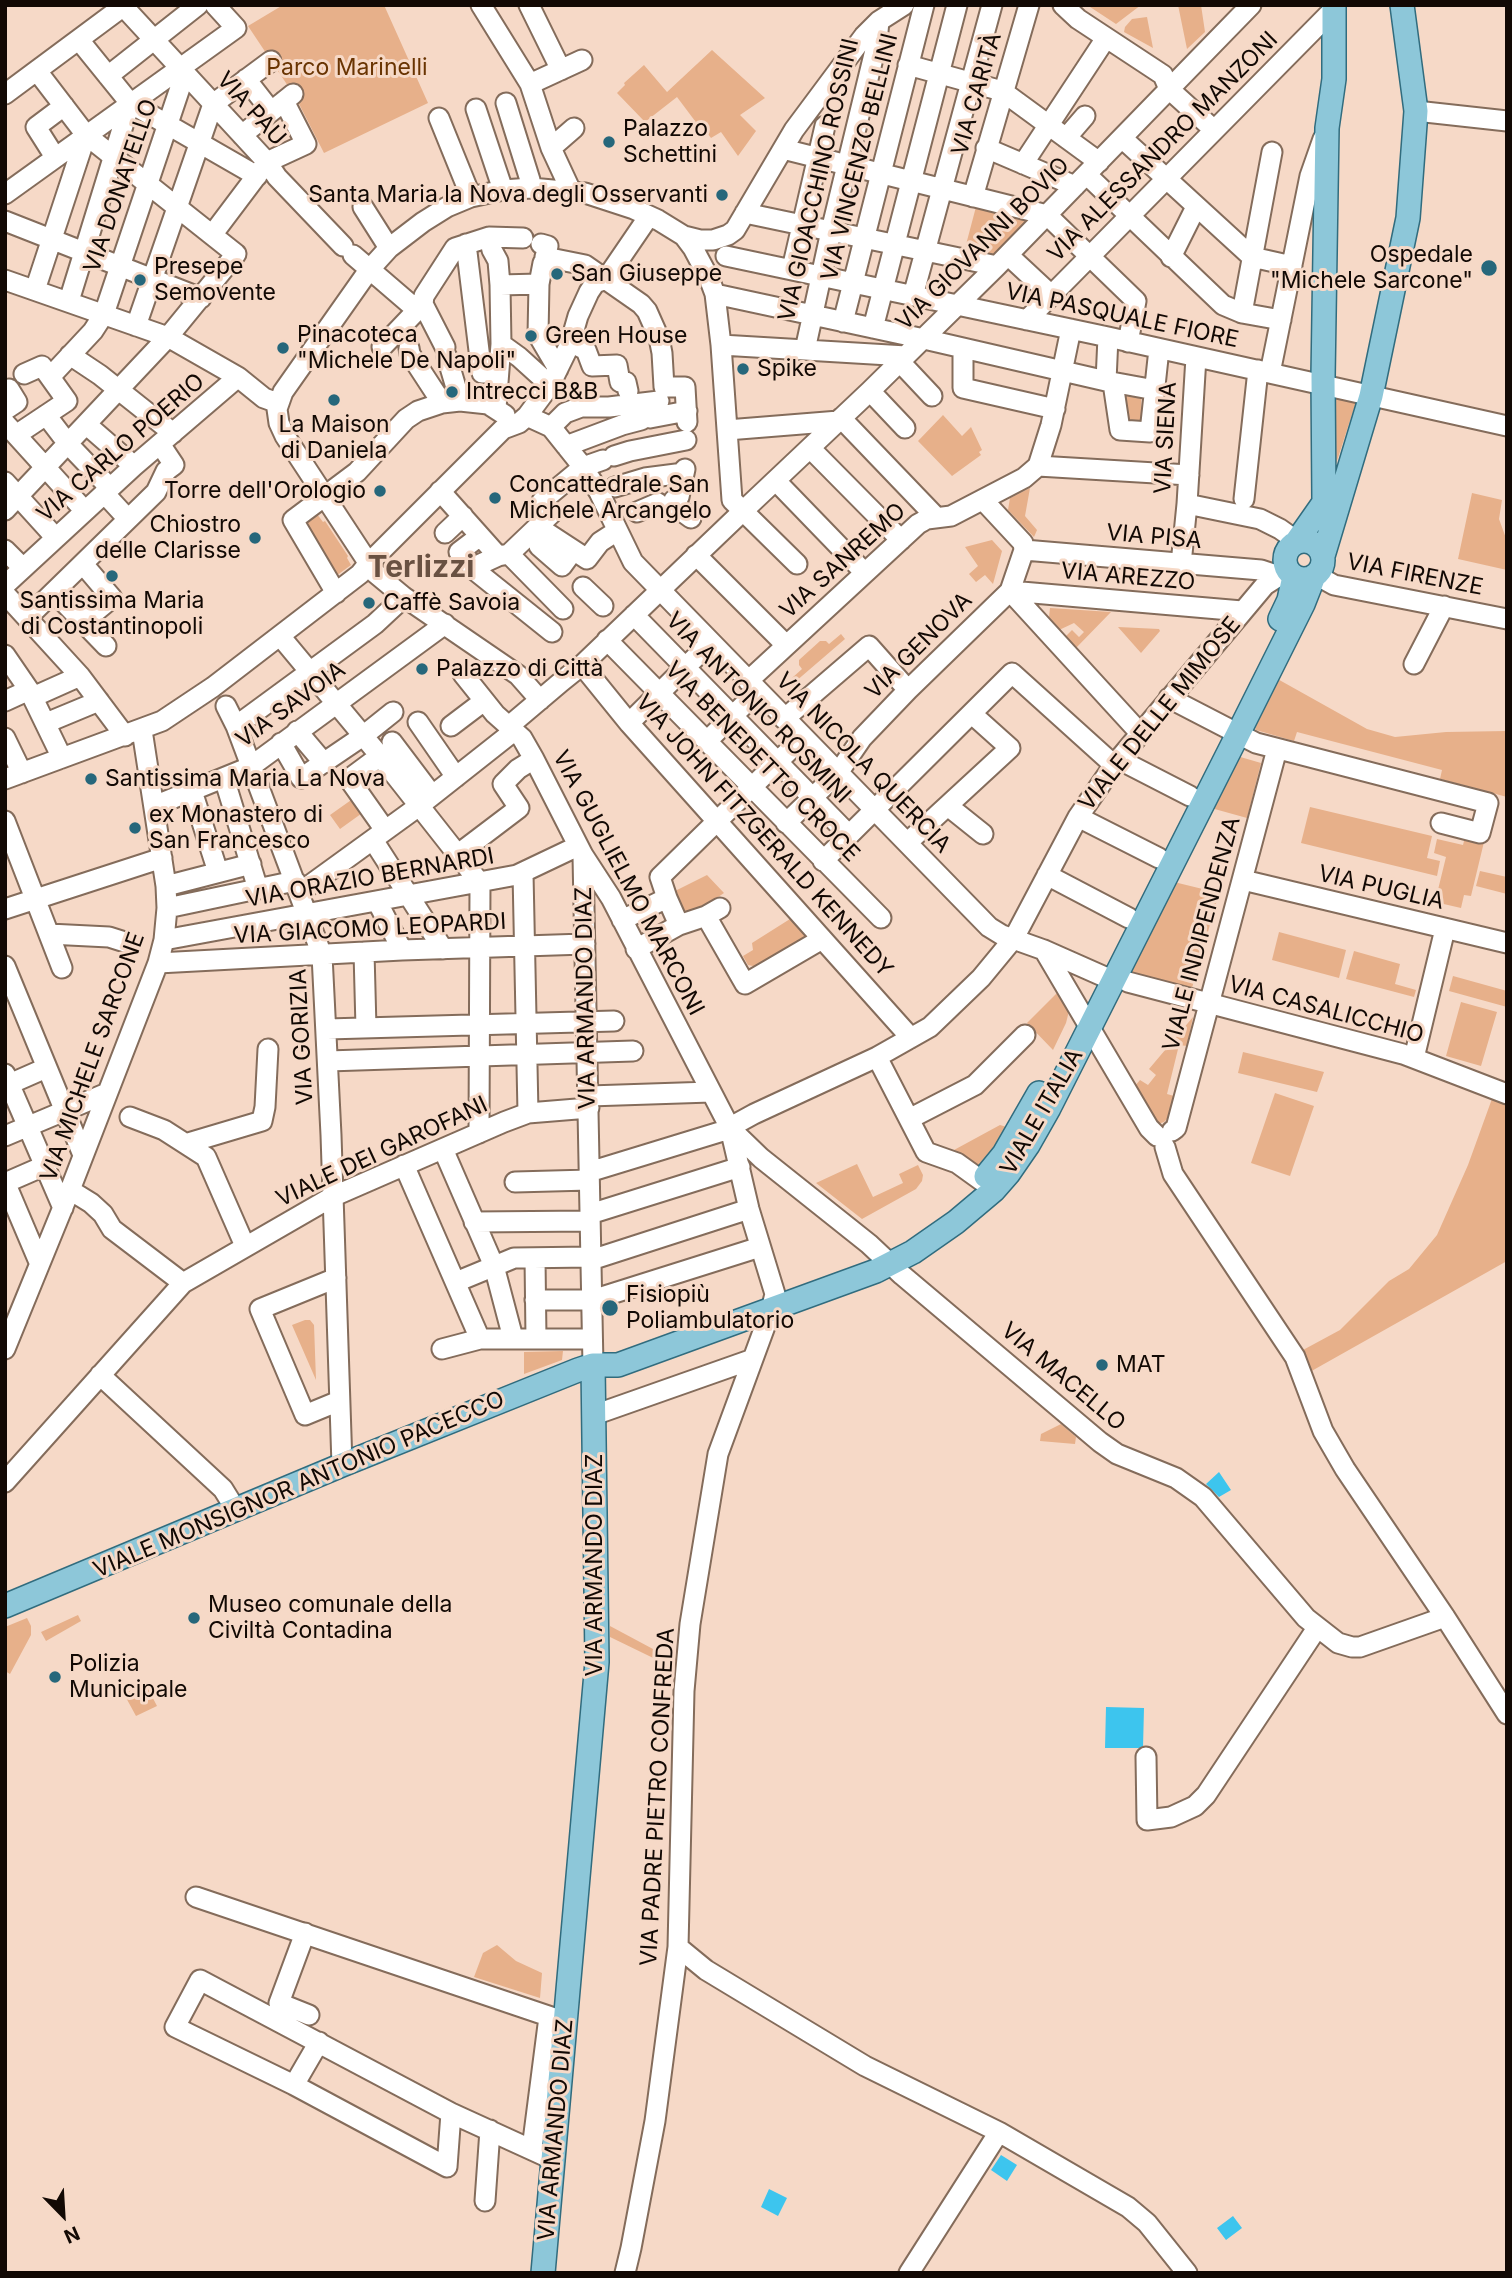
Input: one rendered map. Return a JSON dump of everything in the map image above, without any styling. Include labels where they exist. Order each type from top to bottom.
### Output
[{"type":"main road","points":[[1303,571],[1349,469],[1358,440],[1371,396],[1408,218],[1416,111],[1402,5]]},
{"type":"main road","points":[[1324,502],[1327,128],[1334,79],[1334,7]]},
{"type":"main road","points":[[1303,571],[1285,565],[1285,553],[1349,469]]},
{"type":"main road","points":[[1295,542],[1313,542],[1318,546],[1303,571]]},
{"type":"main road","name":"VIALE ITALIA","points":[[1114,980],[1129,918],[1190,796],[1232,731],[1303,604],[1303,571]]},
{"type":"main road","name":"VIALE ITALIA","points":[[885,1259],[905,1240],[945,1212],[982,1181],[998,1162],[1085,1021],[1114,980],[1232,731]]},
{"type":"main road","name":"VIALE ITALIA","points":[[593,1365],[618,1365],[932,1240],[956,1223],[1000,1183],[1028,1145],[1085,1021]]},
{"type":"main road","name":"VIA ARMANDO DIAZ","points":[[543,2273],[554,2160],[557,2020],[597,1662],[593,1365]]},
{"type":"main road","name":"VIALE MONSIGNOR ANTONIO PACECCO","points":[[5,1606],[342,1465],[593,1365]]},
{"type":"street","points":[[5,194],[130,103],[183,71],[236,28],[215,5]]},
{"type":"street","points":[[529,5],[561,70]]},
{"type":"street","points":[[712,286],[740,222],[794,130],[864,36],[879,21],[904,5]]},
{"type":"street","name":"VIA VINCENZO BELLINI","points":[[843,322],[924,5]]},
{"type":"street","points":[[873,328],[957,5]]},
{"type":"street","points":[[913,296],[992,5]]},
{"type":"street","name":"VIA CARITÀ","points":[[973,197],[1029,5]]},
{"type":"street","points":[[1063,5],[1078,19],[1165,82],[1213,130]]},
{"type":"street","name":"VIA GIOVANNI BOVIO","points":[[297,887],[379,835],[426,801],[582,665],[924,339],[1122,138],[1165,82],[1251,5]]},
{"type":"street","points":[[9,91],[124,6]]},
{"type":"street","name":"VIA PAÙ","points":[[124,6],[242,135],[262,169],[276,177],[369,270],[420,307]]},
{"type":"street","points":[[108,76],[193,7]]},
{"type":"street","points":[[485,7],[546,107],[551,149],[571,191]]},
{"type":"street","name":"VIA ALESSANDRO MANZONI","points":[[1027,320],[1334,7]]},
{"type":"street","name":"VIA GIOACCHINO ROSSINI","points":[[805,350],[877,42],[879,21]]},
{"type":"street","points":[[1023,164],[1106,37]]},
{"type":"street","points":[[79,40],[130,103],[199,142],[262,169]]},
{"type":"street","points":[[530,84],[582,60]]},
{"type":"street","points":[[136,326],[213,104],[271,61]]},
{"type":"street","points":[[908,65],[1002,91],[1066,138],[1087,174],[1223,305],[1242,313],[1281,320]]},
{"type":"street","points":[[37,71],[86,135],[236,254],[168,337],[87,425],[46,468],[10,497],[56,538]]},
{"type":"street","name":"VIA DONATELLO","points":[[50,377],[80,347],[104,314],[168,124],[183,71]]},
{"type":"street","points":[[212,235],[262,169],[306,144],[283,102],[246,79]]},
{"type":"street","points":[[242,135],[283,102]]},
{"type":"street","points":[[69,301],[130,103]]},
{"type":"street","points":[[506,103],[530,180]]},
{"type":"street","points":[[55,158],[36,127],[64,106]]},
{"type":"street","points":[[476,109],[503,190]]},
{"type":"street","points":[[1416,111],[1507,121]]},
{"type":"street","points":[[1066,138],[1085,116]]},
{"type":"street","points":[[439,118],[471,197]]},
{"type":"street","points":[[792,269],[825,126]]},
{"type":"street","points":[[551,149],[574,128]]},
{"type":"street","points":[[1244,499],[1264,372],[1281,320],[1310,176],[1327,128]]},
{"type":"street","points":[[35,290],[86,135]]},
{"type":"street","points":[[1122,138],[1252,257],[1292,265]]},
{"type":"street","points":[[986,148],[1023,164],[1087,174]]},
{"type":"street","points":[[783,149],[1047,215],[1136,301],[1128,342]]},
{"type":"street","points":[[1242,313],[1272,152]]},
{"type":"street","points":[[540,700],[518,675],[404,597],[368,564],[281,430],[277,416],[278,402],[369,270],[389,248],[440,211],[471,197],[503,190],[531,188],[596,195],[654,218],[684,236],[700,240],[713,240],[728,235],[740,222]]},
{"type":"street","points":[[363,207],[389,248]]},
{"type":"street","points":[[1171,257],[1196,207]]},
{"type":"street","points":[[5,738],[13,776],[134,733],[219,697],[280,636],[360,574],[503,429],[519,423],[527,416],[574,345],[578,316],[595,282],[606,279],[654,218]]},
{"type":"street","points":[[5,221],[201,298]]},
{"type":"street","points":[[740,222],[802,225],[926,251],[1002,261],[1051,295]]},
{"type":"street","points":[[684,236],[700,258],[712,286],[721,345],[732,500],[797,564]]},
{"type":"street","points":[[489,237],[498,261],[500,285],[501,344],[492,394]]},
{"type":"street","points":[[451,402],[398,343],[451,251],[466,244],[489,237],[535,248],[548,246],[545,257],[585,265],[647,311],[659,338],[664,387],[685,387],[686,443],[679,497],[626,518],[600,542],[587,559],[539,537]]},
{"type":"street","points":[[466,244],[474,323],[492,394]]},
{"type":"street","points":[[535,248],[539,284],[538,335],[554,377]]},
{"type":"street","name":"VIA PASQUALE FIORE","points":[[726,256],[1108,337],[1507,426]]},
{"type":"street","points":[[5,280],[168,337],[238,377],[264,398],[278,402]]},
{"type":"street","points":[[500,285],[539,284]]},
{"type":"street","points":[[712,286],[812,315],[1155,390]]},
{"type":"street","points":[[420,307],[446,352],[451,402]]},
{"type":"street","points":[[1071,329],[1055,409],[1038,466],[1189,475]]},
{"type":"street","points":[[1108,337],[1110,382],[1120,430],[1150,432],[1159,349]]},
{"type":"street","points":[[501,344],[554,377]]},
{"type":"street","points":[[574,345],[586,350],[592,366],[617,365],[620,382],[626,382],[628,391]]},
{"type":"street","points":[[721,345],[903,359],[932,396]]},
{"type":"street","points":[[27,618],[156,492],[166,471],[174,465],[167,438],[117,390],[80,347]]},
{"type":"street","points":[[963,348],[962,388],[1055,409]]},
{"type":"street","name":"VIA SIENA","points":[[1181,564],[1196,357]]},
{"type":"street","points":[[24,374],[42,366],[67,401],[46,415],[11,429],[85,510]]},
{"type":"street","name":"VIA CARLO POERIO","points":[[5,585],[85,510],[238,377]]},
{"type":"street","points":[[5,410],[17,402],[9,389]]},
{"type":"street","points":[[870,391],[905,428]]},
{"type":"street","points":[[336,593],[293,520],[357,472],[411,415],[451,402],[492,394]]},
{"type":"street","points":[[1358,440],[1379,415],[1393,406],[1403,404]]},
{"type":"street","points":[[527,416],[551,427],[565,413],[581,407],[620,406],[650,413],[686,443]]},
{"type":"street","points":[[566,446],[650,413]]},
{"type":"street","points":[[46,415],[128,520]]},
{"type":"street","points":[[727,430],[840,420],[936,517]]},
{"type":"street","points":[[87,425],[136,468]]},
{"type":"street","name":"VIA NICOLA QUERCIA","points":[[551,427],[583,467],[609,489],[626,518],[633,562],[989,927],[1002,935],[1114,980]]},
{"type":"street","points":[[552,632],[472,568],[539,537],[552,513],[542,500],[583,467],[630,451],[686,443]]},
{"type":"street","points":[[609,489],[645,478],[686,443]]},
{"type":"street","points":[[810,448],[901,540]]},
{"type":"street","name":"VIA SANREMO","points":[[707,741],[732,717],[786,645],[918,524],[936,517],[951,516],[1024,478],[1038,466]]},
{"type":"street","points":[[776,481],[865,573]]},
{"type":"street","points":[[440,491],[480,536],[564,609]]},
{"type":"street","points":[[984,500],[1023,543],[1024,550]]},
{"type":"street","points":[[666,502],[691,518]]},
{"type":"street","points":[[1187,504],[1260,519],[1280,529],[1295,542]]},
{"type":"street","points":[[445,533],[463,516]]},
{"type":"street","points":[[459,552],[480,536]]},
{"type":"street","points":[[5,550],[23,568]]},
{"type":"street","name":"VIA PISA","points":[[1024,550],[1181,564],[1303,571]]},
{"type":"street","name":"VIA GENOVA","points":[[786,823],[838,773],[862,738],[908,690],[1010,591],[1024,550]]},
{"type":"street","points":[[696,555],[786,645]]},
{"type":"street","points":[[83,564],[112,598],[83,622]]},
{"type":"street","name":"VIA FIRENZE","points":[[1303,571],[1334,586],[1507,619]]},
{"type":"street","name":"VIALE DELLE MIMOSE","points":[[515,1182],[589,1176],[730,1128],[754,1114],[877,1057],[930,1027],[973,986],[1014,938],[1078,817],[1116,762],[1265,585],[1303,571]]},
{"type":"street","points":[[583,587],[603,606]]},
{"type":"street","points":[[1010,591],[1140,733]]},
{"type":"street","name":"VIA AREZZO","points":[[1010,591],[1242,611]]},
{"type":"street","points":[[54,592],[106,646]]},
{"type":"street","points":[[5,594],[80,676],[99,701],[134,733]]},
{"type":"street","points":[[236,726],[375,624],[404,597]]},
{"type":"street","points":[[1414,664],[1444,606]]},
{"type":"street","name":"VIA ANTONIO ROSMINI","points":[[634,615],[848,834]]},
{"type":"street","name":"VIA SAVOIA","points":[[155,806],[250,766],[445,624]]},
{"type":"street","points":[[280,636],[363,736],[386,749],[426,801],[457,855],[480,883],[479,1133]]},
{"type":"street","name":"VIA BENEDETTO CROCE","points":[[607,640],[881,918]]},
{"type":"street","points":[[629,723],[711,642]]},
{"type":"street","points":[[784,719],[870,646],[908,690]]},
{"type":"street","points":[[5,655],[31,693],[62,758]]},
{"type":"street","name":"VIA JOHN FITZGERALD KENNEDY","points":[[582,665],[629,723],[911,1038]]},
{"type":"street","points":[[823,861],[1012,673],[1116,762],[1190,796]]},
{"type":"street","name":"VIA GUGLIELMO MARCONI","points":[[463,674],[485,701],[522,738],[581,850],[611,898],[730,1128]]},
{"type":"street","points":[[5,701],[80,676]]},
{"type":"street","name":"VIA GORIZIA","points":[[219,697],[236,726],[323,955],[342,1465]]},
{"type":"street","points":[[1169,698],[1256,743],[1488,803],[1480,833],[1441,823]]},
{"type":"street","points":[[46,723],[99,701]]},
{"type":"street","points":[[451,726],[485,701]]},
{"type":"street","points":[[281,743],[301,778],[393,712]]},
{"type":"street","points":[[907,844],[1010,748],[972,714]]},
{"type":"street","points":[[418,722],[456,777]]},
{"type":"street","points":[[297,731],[324,763]]},
{"type":"street","name":"VIA MICHELE SARCONE","points":[[5,1349],[10,1322],[40,1262],[66,1199],[158,962],[164,940],[166,886],[155,806],[134,733]]},
{"type":"street","points":[[679,925],[660,877],[802,738]]},
{"type":"street","points":[[386,749],[349,779],[409,895],[443,949]]},
{"type":"street","name":"VIALE INDIPENDENZA","points":[[1165,1138],[1176,1128],[1277,749]]},
{"type":"street","points":[[457,855],[519,808],[503,784],[518,769],[534,760]]},
{"type":"street","points":[[224,778],[258,889]]},
{"type":"street","points":[[192,791],[218,872]]},
{"type":"street","points":[[948,806],[983,834]]},
{"type":"street","points":[[1078,817],[1159,858]]},
{"type":"street","points":[[5,821],[10,845],[62,968]]},
{"type":"street","name":"VIA ORAZIO BERNARDI","points":[[164,940],[480,883],[523,873],[581,850]]},
{"type":"street","name":"VIA ARMANDO DIAZ","points":[[581,850],[588,1053],[593,1365]]},
{"type":"street","points":[[5,909],[162,858]]},
{"type":"street","points":[[166,886],[251,864]]},
{"type":"street","points":[[523,873],[528,1113]]},
{"type":"street","points":[[1046,875],[1129,918]]},
{"type":"street","name":"VIA PUGLIA","points":[[1243,880],[1507,943]]},
{"type":"street","points":[[167,908],[258,889],[297,887]]},
{"type":"street","points":[[622,920],[667,898]]},
{"type":"street","points":[[377,901],[402,950]]},
{"type":"street","points":[[636,949],[679,925],[713,912],[745,984],[822,939]]},
{"type":"street","points":[[1414,1058],[1446,929]]},
{"type":"street","points":[[49,934],[109,937],[128,943]]},
{"type":"street","name":"VIA GIACOMO LEOPARDI","points":[[158,962],[585,944]]},
{"type":"street","points":[[1044,950],[1149,1128],[1165,1138],[1172,1174],[1295,1357],[1323,1431],[1345,1469],[1507,1714]]},
{"type":"street","points":[[364,952],[366,1028]]},
{"type":"street","points":[[5,966],[83,1155]]},
{"type":"street","name":"VIA CASALICCHIO","points":[[1114,980],[1414,1058],[1507,1094]]},
{"type":"street","points":[[327,1029],[614,1021]]},
{"type":"street","points":[[909,1119],[975,1085],[1025,1035]]},
{"type":"street","points":[[188,1143],[262,1121],[268,1049]]},
{"type":"street","points":[[328,1061],[634,1051]]},
{"type":"street","points":[[877,1057],[926,1152],[957,1163],[982,1181]]},
{"type":"street","points":[[46,1068],[7,1081],[44,1166],[66,1199],[91,1203],[103,1214],[112,1229],[183,1283]]},
{"type":"street","name":"VIALE DEI GAROFANI","points":[[5,1482],[183,1283],[332,1197],[528,1113],[589,1102],[711,1092]]},
{"type":"street","points":[[5,1136],[107,1093]]},
{"type":"street","points":[[130,1117],[164,1130],[206,1157],[245,1246]]},
{"type":"street","points":[[730,1128],[773,1302]]},
{"type":"street","name":"VIA MACELLO","points":[[730,1128],[761,1158],[1101,1442],[1117,1454],[1176,1478],[1203,1497],[1317,1629],[1338,1643],[1356,1647],[1445,1617]]},
{"type":"street","points":[[443,1149],[494,1266],[513,1338]]},
{"type":"street","points":[[404,1165],[480,1339]]},
{"type":"street","points":[[40,1262],[5,1183],[44,1166]]},
{"type":"street","points":[[474,1222],[590,1218],[740,1167]]},
{"type":"street","points":[[456,1282],[514,1258],[591,1259],[749,1209]]},
{"type":"street","points":[[535,1300],[592,1300],[760,1247]]},
{"type":"street","points":[[535,1258],[536,1339]]},
{"type":"street","points":[[336,1278],[260,1309],[305,1415],[340,1401]]},
{"type":"street","name":"VIA PADRE PIETRO CONFREDA","points":[[625,2273],[655,2121],[678,1947],[687,1647],[718,1454],[773,1302]]},
{"type":"street","points":[[442,1349],[480,1339],[593,1339]]},
{"type":"street","points":[[594,1415],[753,1359]]},
{"type":"street","points":[[100,1375],[223,1489],[236,1510]]},
{"type":"street","points":[[1146,1757],[1147,1820],[1171,1817],[1195,1806],[1206,1795],[1317,1629]]},
{"type":"street","points":[[196,1897],[557,2020],[532,2149]]},
{"type":"street","points":[[305,1933],[279,2003],[309,2015]]},
{"type":"street","points":[[678,1947],[706,1969],[866,2066],[999,2132],[1128,2207],[1147,2223],[1187,2273]]},
{"type":"street","points":[[451,2113],[447,2167],[294,2085],[175,2027],[200,1980],[451,2113],[554,2160]]},
{"type":"street","points":[[294,2085],[319,2042]]},
{"type":"street","points":[[485,2201],[490,2130]]},
{"type":"street","points":[[909,2273],[999,2132]]},
{"type":"green space","name":"Parco Marinelli","points":[[283,5],[384,5],[428,103],[324,153],[296,98],[248,26]]},
{"type":"green space","points":[[1087,5],[1141,5],[1116,24]]},
{"type":"green space","points":[[1178,5],[1201,5],[1205,32],[1187,49]]},
{"type":"green space","points":[[1147,17],[1153,48],[1124,32],[1132,19]]},
{"type":"green space","points":[[712,50],[765,98],[740,115],[756,131],[738,156],[721,132],[711,138],[701,125],[696,128],[693,124],[695,121],[677,97],[645,122],[617,93],[644,65],[667,92]]},
{"type":"green space","points":[[977,203],[1032,217],[989,262],[963,256]]},
{"type":"green space","points":[[1122,393],[1141,395],[1142,428],[1127,427]]},
{"type":"green space","points":[[1332,396],[1356,402],[1332,471]]},
{"type":"green space","points":[[943,415],[962,436],[971,427],[982,450],[979,452],[981,455],[952,476],[918,441]]},
{"type":"green space","points":[[1030,488],[1025,516],[1037,530],[1034,537],[1008,510],[1010,498]]},
{"type":"green space","points":[[1472,493],[1502,500],[1499,519],[1507,541],[1507,570],[1458,559]]},
{"type":"green space","points":[[317,514],[325,521],[351,565],[336,576],[304,523]]},
{"type":"green space","points":[[992,540],[1002,551],[993,584],[985,575],[976,582],[969,574],[978,566],[965,547]]},
{"type":"green space","points":[[1050,608],[1111,612],[1076,648],[1066,636],[1072,630],[1079,637],[1084,632],[1074,623],[1059,630],[1049,617]]},
{"type":"green space","points":[[1118,627],[1159,629],[1160,631],[1141,653]]},
{"type":"green space","points":[[841,634],[845,639],[795,682],[792,678],[802,669],[799,660],[820,641],[829,644]]},
{"type":"green space","points":[[1274,677],[1367,729],[1395,737],[1446,732],[1507,731],[1507,797],[1440,779],[1442,770],[1297,732],[1294,741],[1256,730],[1252,721]]},
{"type":"green space","points":[[1237,756],[1261,763],[1247,818],[1211,808]]},
{"type":"green space","points":[[354,798],[365,811],[340,829],[330,815]]},
{"type":"green space","points":[[1310,807],[1432,836],[1427,858],[1440,861],[1437,876],[1301,843]]},
{"type":"green space","points":[[1465,837],[1484,842],[1471,896],[1464,895],[1461,908],[1435,902],[1446,857],[1434,853],[1437,839],[1463,845]]},
{"type":"green space","points":[[1480,871],[1507,877],[1507,894],[1476,886]]},
{"type":"green space","points":[[707,875],[724,893],[684,920],[673,892]]},
{"type":"green space","points":[[1174,882],[1219,893],[1192,988],[1128,973]]},
{"type":"green space","points":[[790,919],[807,937],[758,967],[748,965],[743,956],[753,950],[752,943]]},
{"type":"green space","points":[[1279,932],[1346,950],[1339,978],[1272,960]]},
{"type":"green space","points":[[1354,951],[1400,964],[1395,984],[1416,990],[1414,997],[1346,979]]},
{"type":"green space","points":[[1453,976],[1507,991],[1507,1007],[1449,991]]},
{"type":"green space","points":[[1059,991],[1068,1009],[1068,1015],[1053,1050],[1027,1023]]},
{"type":"green space","points":[[1461,1002],[1497,1012],[1481,1066],[1446,1056]]},
{"type":"green space","points":[[1193,1017],[1187,1046],[1179,1045],[1167,1094],[1174,1096],[1167,1119],[1158,1124],[1134,1087],[1140,1080],[1148,1085],[1156,1075],[1149,1069]]},
{"type":"green space","points":[[1243,1052],[1324,1072],[1317,1092],[1238,1073]]},
{"type":"green space","points":[[1275,1093],[1314,1106],[1290,1176],[1251,1163]]},
{"type":"green space","points":[[1493,1096],[1507,1105],[1507,1261],[1308,1373],[1303,1350],[1340,1330],[1389,1281],[1409,1269],[1437,1235],[1468,1165]]},
{"type":"green space","points":[[1000,1125],[1010,1128],[981,1171],[954,1150]]},
{"type":"green space","points":[[857,1164],[873,1197],[903,1183],[899,1174],[918,1165],[923,1175],[922,1181],[916,1189],[862,1219],[816,1183]]},
{"type":"green space","points":[[310,1320],[314,1325],[316,1380],[292,1325]]},
{"type":"green space","points":[[563,1351],[562,1360],[524,1374],[524,1352]]},
{"type":"green space","points":[[1061,1424],[1076,1437],[1075,1444],[1040,1441],[1041,1434]]},
{"type":"green space","points":[[78,1615],[81,1621],[46,1641],[41,1632]]},
{"type":"green space","points":[[27,1618],[31,1635],[10,1674],[5,1671],[5,1627]]},
{"type":"green space","points":[[610,1626],[681,1664],[680,1671],[610,1637]]},
{"type":"green space","points":[[145,1683],[157,1706],[136,1716],[124,1694]]},
{"type":"green space","points":[[497,1945],[516,1961],[542,1973],[540,1998],[474,1977],[483,1953]]},
{"type":"water","points":[[1219,1472],[1231,1490],[1219,1497],[1206,1484]]},
{"type":"water","points":[[1106,1707],[1144,1708],[1143,1748],[1105,1748]]},
{"type":"water","points":[[1001,2155],[1017,2165],[1007,2181],[991,2170]]},
{"type":"water","points":[[769,2189],[787,2198],[778,2216],[761,2207]]},
{"type":"water","points":[[1233,2216],[1242,2228],[1226,2240],[1217,2228]]},
{"type":"tunnel","points":[[486,390],[487,397]]},
{"type":"place","name":"Palazzo Schettini","points":[[609,142]]},
{"type":"place","name":"Santa Maria la Nova degli Osservanti","points":[[722,195]]},
{"type":"place","name":"Ospedale \"Michele Sarcone\"","points":[[1489,268]]},
{"type":"place","name":"San Giuseppe","points":[[557,274]]},
{"type":"place","name":"Presepe Semovente","points":[[140,280]]},
{"type":"place","name":"Green House","points":[[531,336]]},
{"type":"place","name":"Pinacoteca \"Michele De Napoli\"","points":[[283,348]]},
{"type":"place","name":"Spike","points":[[743,369]]},
{"type":"place","name":"Intrecci B&B","points":[[452,392]]},
{"type":"place","name":"La Maison di Daniela","points":[[334,400]]},
{"type":"place","name":"Torre dell'Orologio","points":[[380,491]]},
{"type":"place","name":"Concattedrale San Michele Arcangelo","points":[[495,498]]},
{"type":"place","name":"Chiostro delle Clarisse","points":[[255,538]]},
{"type":"place","name":"Santissima Maria di Costantinopoli","points":[[112,576]]},
{"type":"place","name":"Caffè Savoia","points":[[369,603]]},
{"type":"place","name":"Palazzo di Città","points":[[422,669]]},
{"type":"place","name":"Santissima Maria La Nova","points":[[91,779]]},
{"type":"place","name":"ex Monastero di San Francesco","points":[[135,828]]},
{"type":"place","name":"Fisiopiù Poliambulatorio","points":[[610,1308]]},
{"type":"place","name":"MAT","points":[[1102,1365]]},
{"type":"place","name":"Museo comunale della Civiltà Contadina","points":[[194,1618]]},
{"type":"place","name":"Polizia Municipale","points":[[55,1677]]},
{"type":"district","name":"Terlizzi","points":[[421,568]]}]
